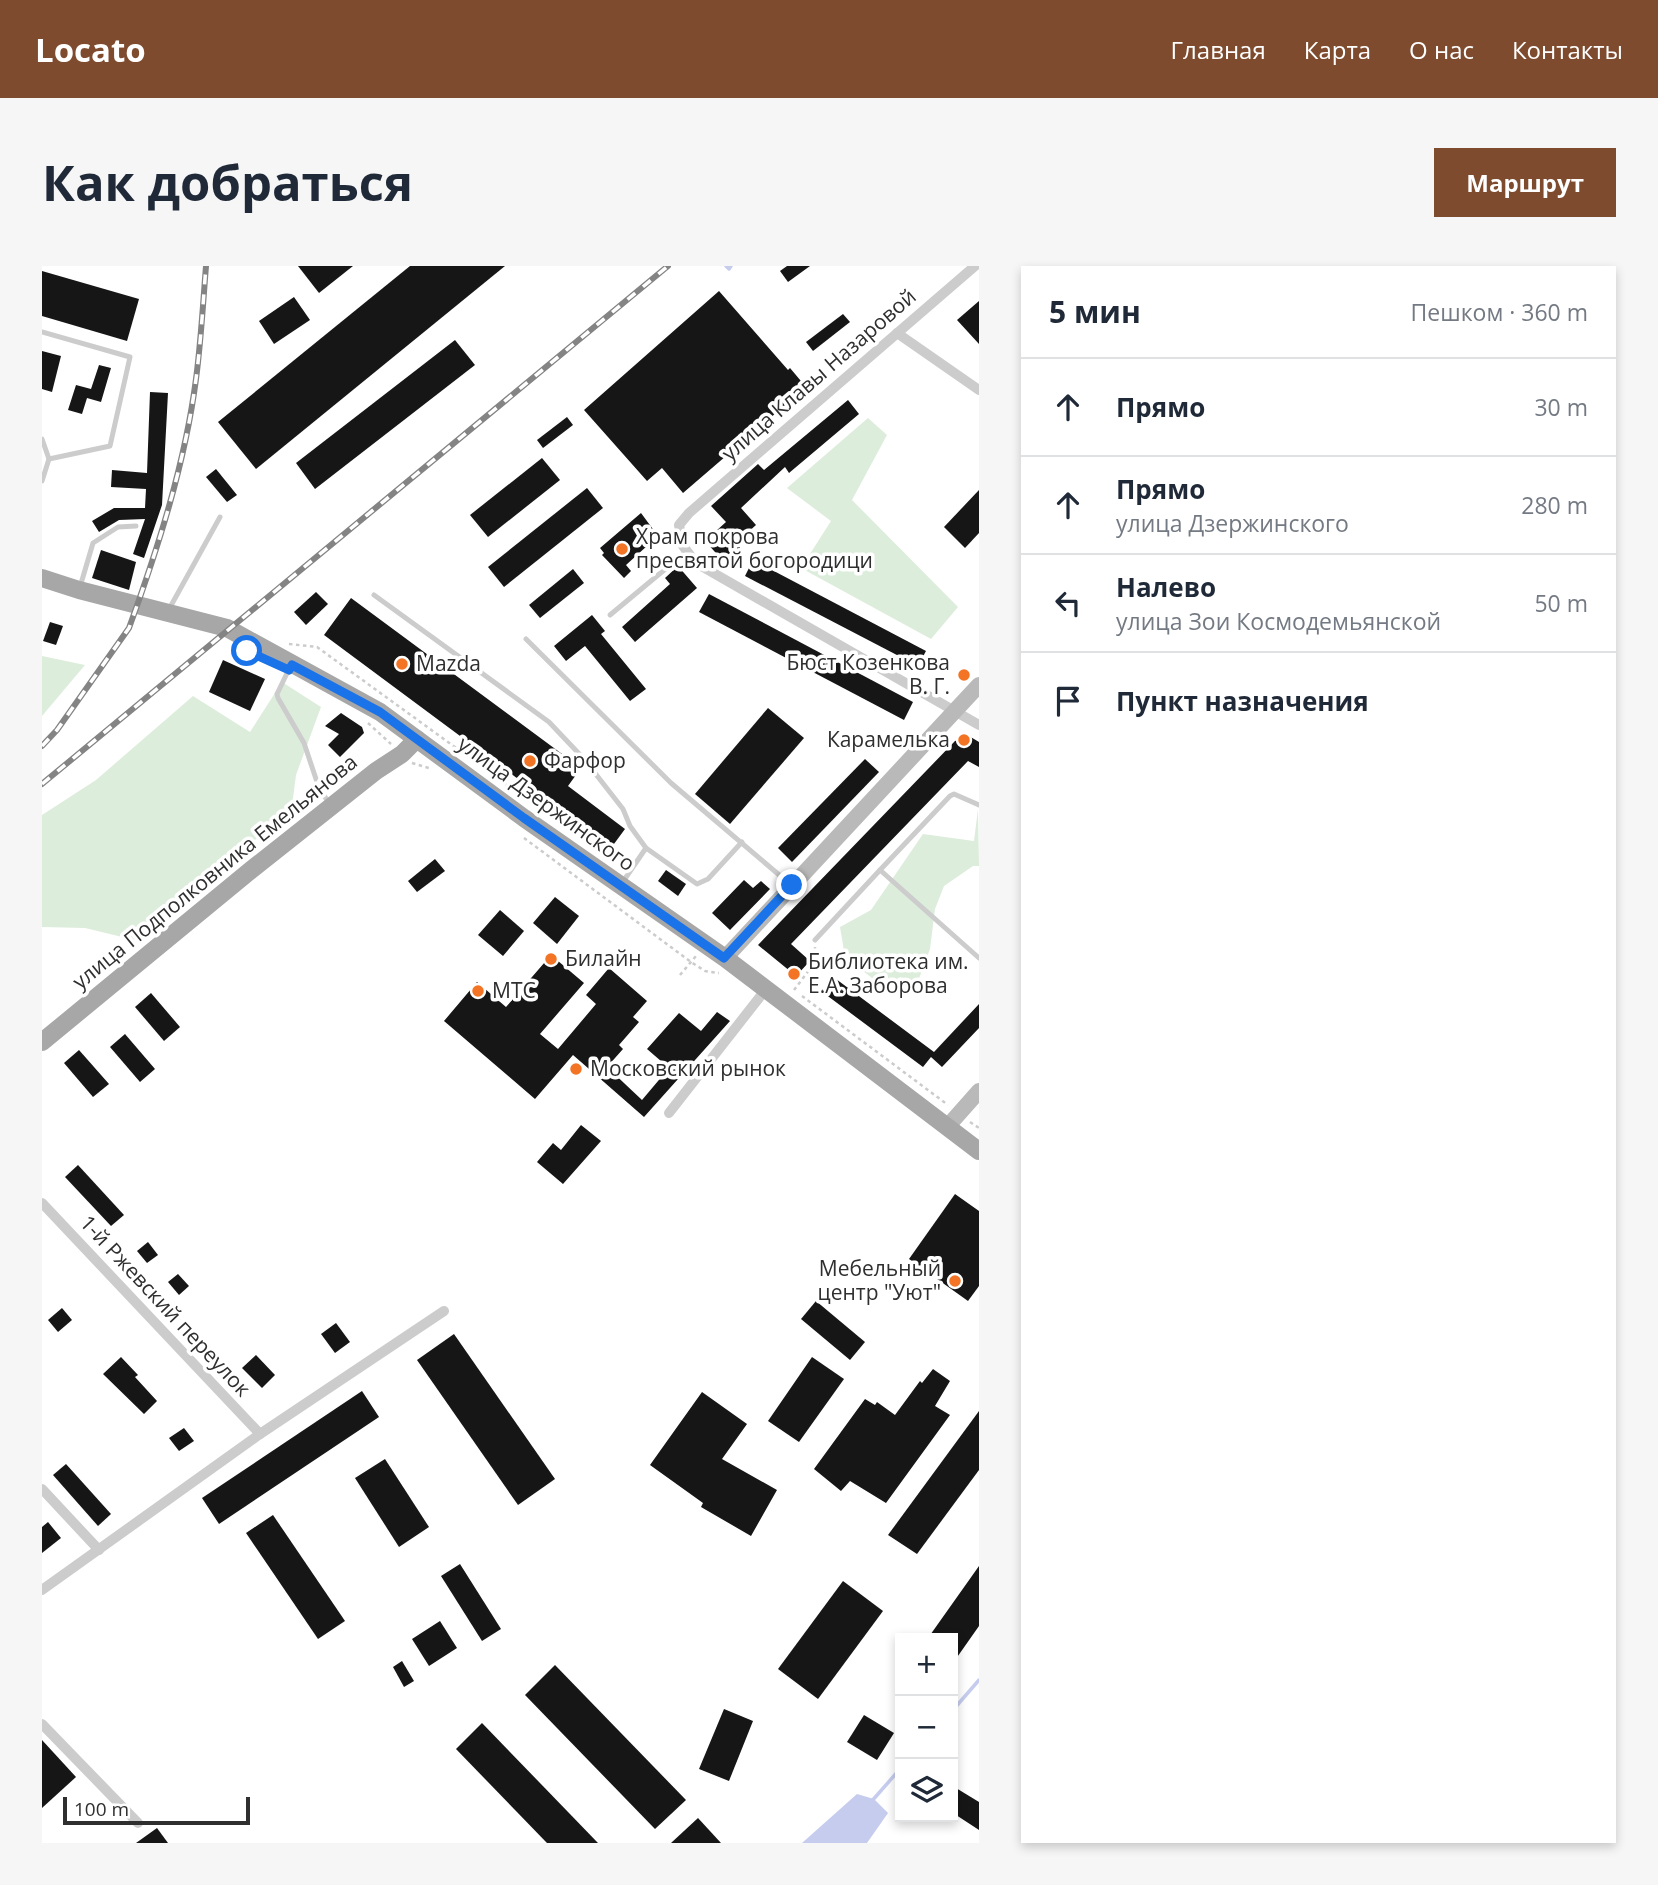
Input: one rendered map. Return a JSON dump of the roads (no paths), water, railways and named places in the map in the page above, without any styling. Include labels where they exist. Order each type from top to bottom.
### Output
[{"type":"main road","name":"улица Дзержинского","points":[[42,578],[167,614],[227,628],[380,712],[621,886],[722,966],[766,989],[979,1151]]},
{"type":"main road","points":[[722,966],[792,885],[979,685]]},
{"type":"main road","name":"улица Подполковника Емельянова","points":[[42,1042],[251,870],[376,771],[402,754],[417,739]]},
{"type":"main road","points":[[948,1126],[979,1091]]},
{"type":"street","points":[[968,272],[979,280]]},
{"type":"street","name":"улица Клавы Назаровой","points":[[687,551],[683,546],[679,525],[689,513],[968,272]]},
{"type":"street","points":[[897,333],[979,390]]},
{"type":"street","points":[[687,551],[696,564],[979,725]]},
{"type":"street","points":[[669,1113],[766,989]]},
{"type":"street","name":"1-й Ржевский переулок","points":[[42,1203],[260,1434]]},
{"type":"street","points":[[42,1590],[260,1434],[444,1311]]},
{"type":"street","points":[[42,1489],[99,1550]]},
{"type":"street","points":[[42,1724],[138,1823]]},
{"type":"lane","points":[[42,332],[130,357],[110,446],[49,459]]},
{"type":"lane","points":[[42,439],[49,459],[42,481]]},
{"type":"lane","points":[[167,614],[220,517]]},
{"type":"lane","points":[[79,590],[93,542],[118,527],[136,526]]},
{"type":"lane","points":[[610,615],[687,551]]},
{"type":"lane","points":[[374,595],[549,722],[584,759],[623,809],[646,848],[697,884],[708,879],[743,842]]},
{"type":"lane","points":[[526,639],[671,783],[792,885]]},
{"type":"lane","points":[[292,665],[277,694],[278,698],[304,743],[319,788],[332,807]]},
{"type":"lane","points":[[815,940],[950,796],[954,794],[979,806]]},
{"type":"lane","points":[[621,886],[646,848]]},
{"type":"lane","points":[[880,870],[979,958]]},
{"type":"water","points":[[857,1794],[874,1799],[888,1813],[867,1843],[802,1843]]},
{"type":"waterway","points":[[726,266],[729,269],[731,266]]},
{"type":"waterway","points":[[958,1704],[979,1680]]},
{"type":"waterway","points":[[871,1802],[895,1775]]},
{"type":"railway","points":[[42,746],[57,730],[129,628],[140,598],[185,443],[198,365],[206,266]]},
{"type":"railway","points":[[42,784],[668,266]]},
{"type":"place","name":"Храм покрова пресвятой богородици","points":[[622,549]]},
{"type":"place","name":"Mazda","points":[[402,664]]},
{"type":"place","name":"Бюст Козенкова В. Г.","points":[[964,675]]},
{"type":"place","name":"Карамелька","points":[[964,740]]},
{"type":"place","name":"Фарфор","points":[[530,761]]},
{"type":"place","name":"Билайн","points":[[551,959]]},
{"type":"place","name":"Библиотека им. Е.А. Заборова","points":[[794,974]]},
{"type":"place","name":"МТС","points":[[478,991]]},
{"type":"place","name":"Московский рынок","points":[[576,1069]]},
{"type":"place","name":"Мебельный центр \"Уют\"","points":[[955,1281]]}]
